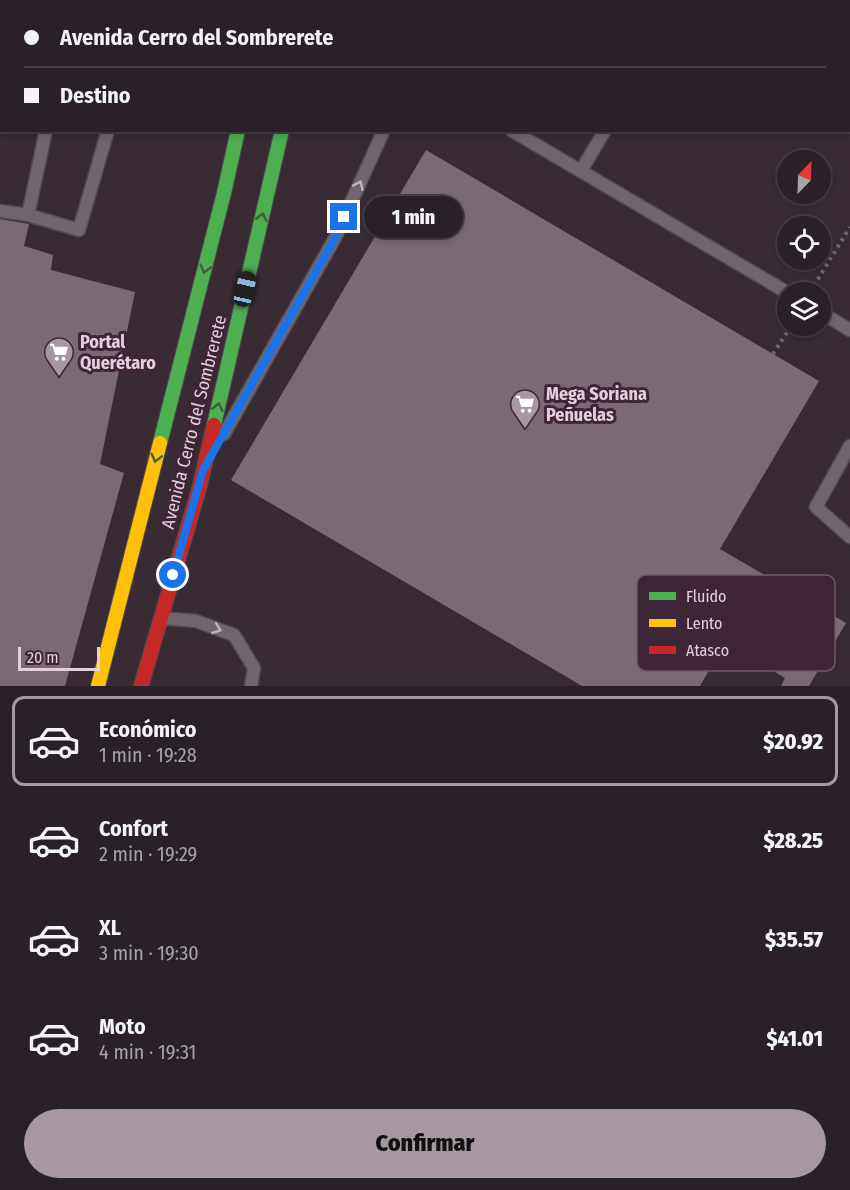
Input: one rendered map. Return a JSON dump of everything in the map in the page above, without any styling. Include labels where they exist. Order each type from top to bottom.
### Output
[{"type":"main road","name":"Avenida Cerro del Sombrerete","points":[[98,686],[222,205],[238,132]]},
{"type":"main road","name":"Avenida Cerro del Sombrerete","points":[[141,686],[203,470],[282,132]]},
{"type":"lane","points":[[28,215],[46,132]]},
{"type":"lane","points":[[0,211],[28,215],[80,230],[107,132]]},
{"type":"lane","points":[[203,470],[335,238],[383,132]]},
{"type":"lane","points":[[514,132],[777,287]]},
{"type":"lane","points":[[581,171],[604,132]]},
{"type":"lane","points":[[831,319],[850,330]]},
{"type":"lane","points":[[850,446],[816,507],[850,537]]},
{"type":"lane","points":[[160,618],[196,621],[234,635],[255,668],[250,686]]},
{"type":"path","points":[[816,282],[850,227]]},
{"type":"path","points":[[773,354],[784,336]]},
{"type":"building","name":"Mega Soriana Peñuelas","points":[[426,150],[819,381],[720,549],[764,575],[637,575],[637,671],[709,671],[700,686],[582,686],[231,480]]},
{"type":"building","name":"Portal Querétaro","points":[[0,219],[29,224],[24,246],[53,255],[51,270],[135,292],[100,464],[124,473],[65,686],[0,686]]},
{"type":"building","name":"Mega Soriana Peñuelas","points":[[835,617],[846,623],[835,642]]},
{"type":"building","name":"Mega Soriana Peñuelas","points":[[773,671],[818,671],[809,686],[781,686],[785,678]]},
{"type":"traffic: fast","points":[[160,443],[238,132]]},
{"type":"traffic: fast","points":[[214,425],[282,132]]},
{"type":"traffic: slow","points":[[98,686],[160,443]]},
{"type":"traffic: jam","points":[[141,686],[199,489],[214,425]]},
{"type":"place","name":"Portal Querétaro","points":[[59,378]]},
{"type":"place","name":"Mega Soriana Peñuelas","points":[[525,430]]},
{"type":"route","points":[[173,575],[203,470],[335,238],[344,217]]}]
